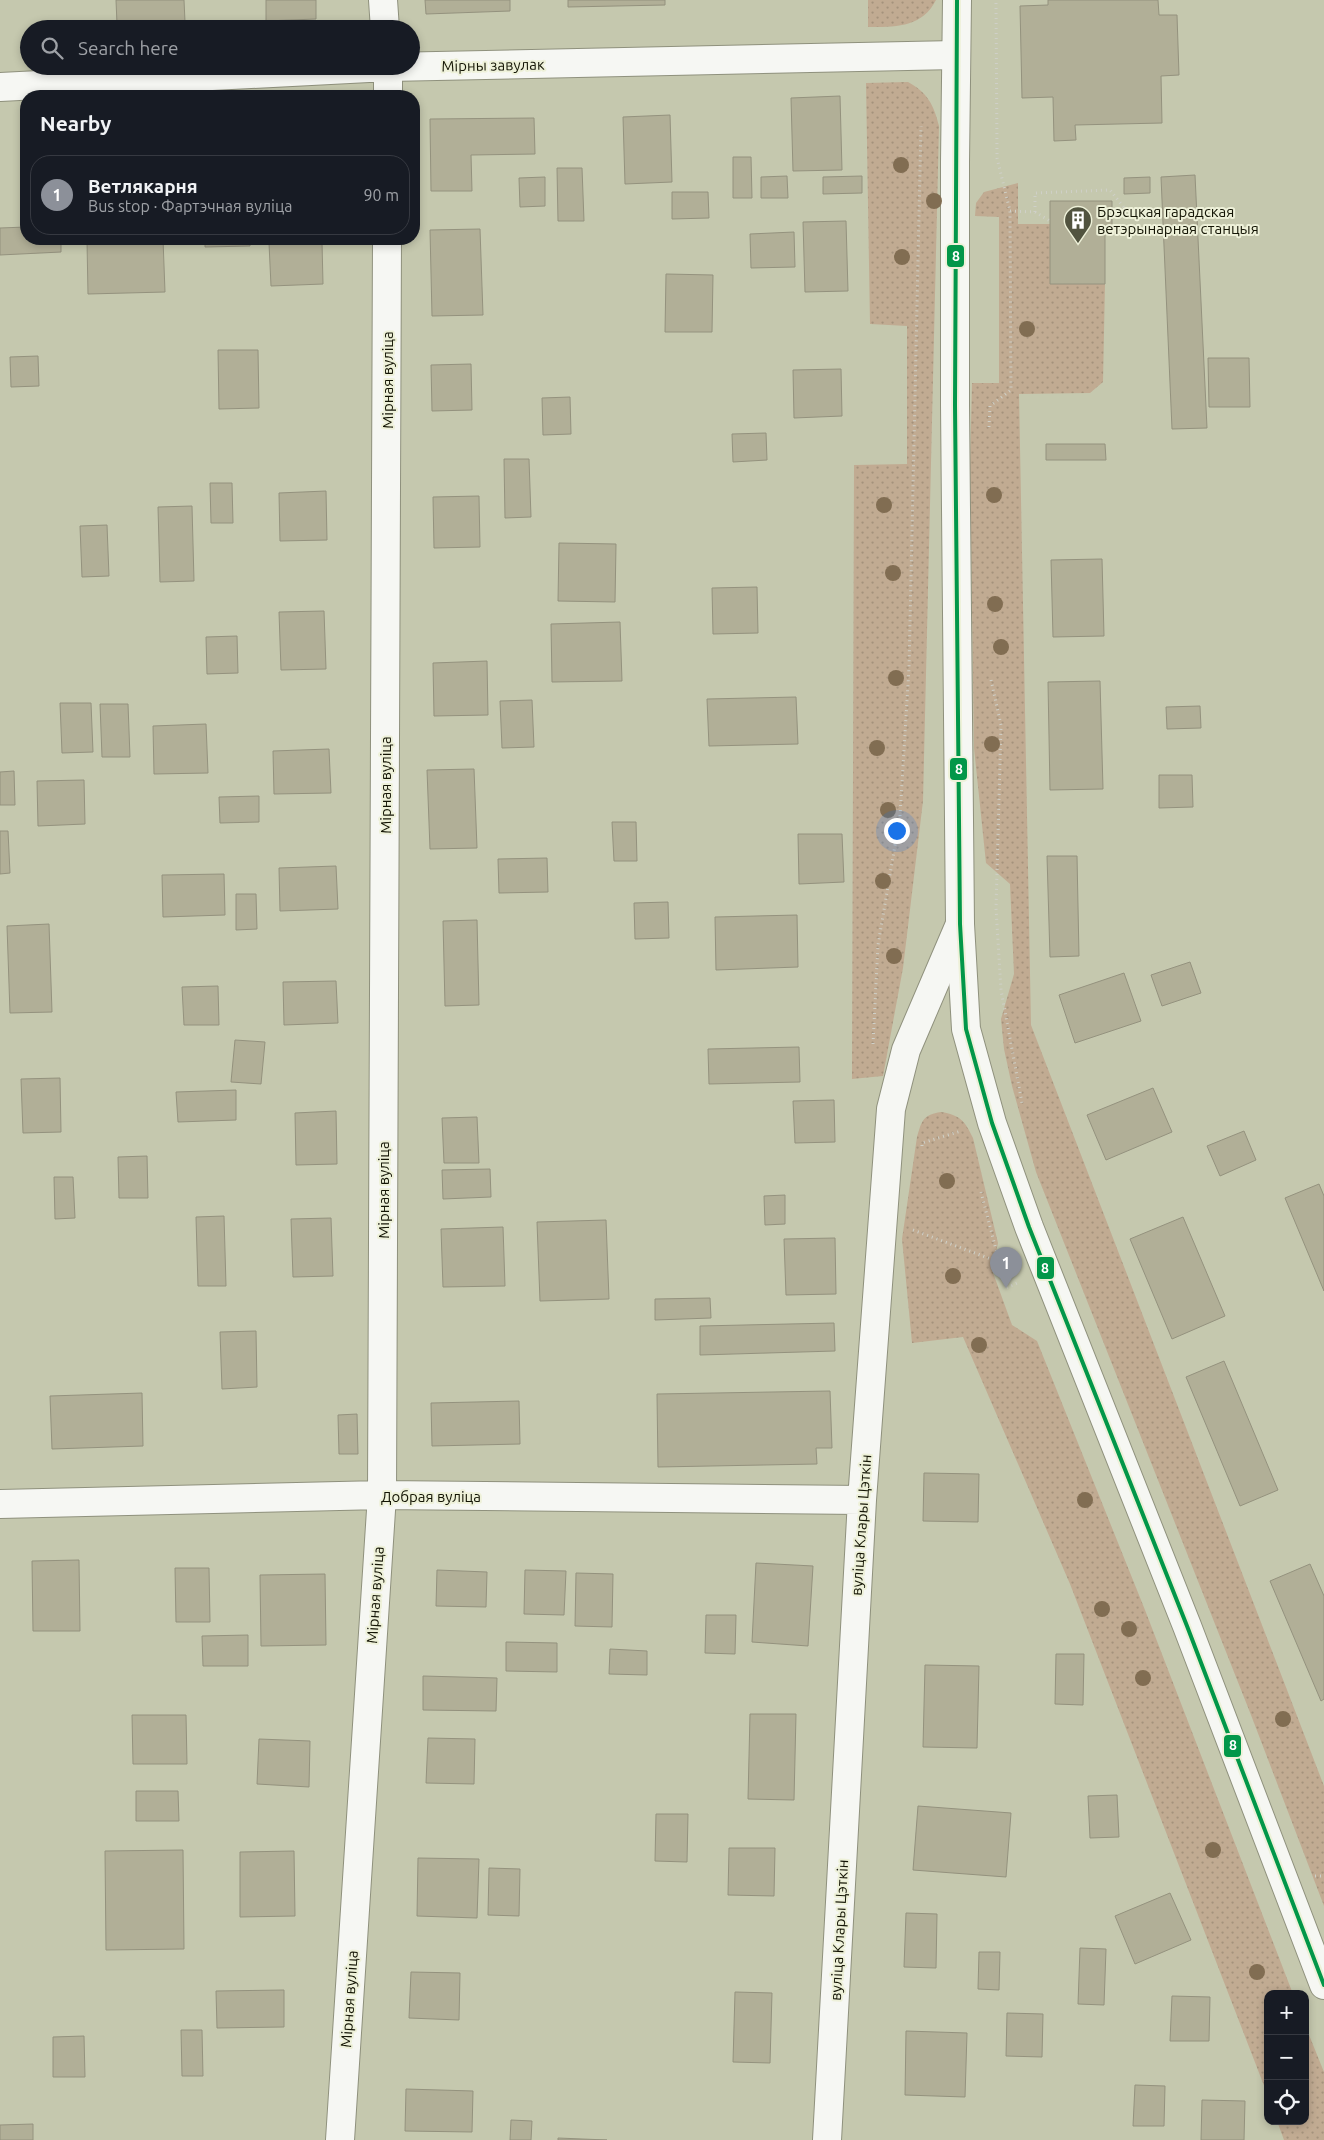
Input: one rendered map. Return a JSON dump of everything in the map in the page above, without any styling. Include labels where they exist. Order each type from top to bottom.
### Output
[{"type":"street","points":[[383,0],[385,20]]},
{"type":"street","points":[[957,0],[955,405],[960,924],[966,1029],[992,1123],[1029,1227],[1190,1636],[1324,1985]]},
{"type":"street","name":"Мірны завулак","points":[[420,66],[956,56]]},
{"type":"street","name":"Мірны завулак","points":[[0,87],[233,75]]},
{"type":"street","points":[[388,75],[388,90]]},
{"type":"street","name":"Мірная вуліца","points":[[340,2140],[382,1496],[388,245]]},
{"type":"street","name":"вуліца Клары Цэткін","points":[[827,2140],[862,1500],[891,1109],[906,1050],[960,924]]},
{"type":"street","name":"Добрая вуліца","points":[[0,1504],[382,1496],[862,1500]]},
{"type":"path","points":[[989,436],[990,406],[1011,390],[1010,212],[997,158],[996,0]]},
{"type":"path","points":[[872,1048],[878,945],[900,816],[909,668],[921,125]]},
{"type":"path","points":[[1035,212],[1035,193],[1110,190],[1133,219]]},
{"type":"path","points":[[1010,212],[1035,212],[1050,221]]},
{"type":"path","points":[[921,1152],[922,1143],[1025,1115],[1000,990],[996,908],[1001,725],[990,673]]},
{"type":"path","points":[[979,1187],[1006,1288]]},
{"type":"path","points":[[911,1229],[999,1262]]},
{"type":"shaded area","points":[[868,0],[936,0],[923,16],[915,21],[898,26],[868,27]]},
{"type":"shaded area","points":[[908,82],[920,90],[929,100],[939,126],[923,801],[903,968],[883,1076],[852,1079],[854,465],[907,464],[907,326],[870,324],[866,83]]},
{"type":"shaded area","points":[[1018,183],[1018,224],[1050,224],[1050,284],[1105,284],[1103,382],[1090,393],[1019,394],[1031,1025],[1324,1786],[1324,1906],[1251,1715],[1036,1172],[1012,1086],[1004,1049],[1001,1019],[1014,974],[1010,884],[986,863],[974,748],[970,466],[972,383],[999,383],[999,217],[975,216],[976,203],[984,192]]},
{"type":"shaded area","points":[[941,1112],[957,1117],[967,1127],[973,1138],[998,1243],[992,1270],[1012,1325],[1037,1341],[1145,1610],[1291,1990],[1264,1990],[1264,2086],[1070,1584],[963,1337],[912,1343],[902,1239],[917,1137],[922,1122],[930,1115]]},
{"type":"shaded area","points":[[1309,2035],[1324,2072],[1324,2140],[1284,2140],[1278,2125],[1309,2125]]},
{"type":"building","points":[[116,0],[184,0],[185,20],[117,20]]},
{"type":"building","points":[[266,0],[316,0],[316,19],[266,20]]},
{"type":"building","points":[[425,0],[510,0],[510,11],[426,14]]},
{"type":"building","points":[[568,0],[665,0],[665,5],[568,7]]},
{"type":"building","points":[[1048,0],[1158,0],[1159,15],[1177,15],[1179,75],[1161,76],[1162,123],[1075,125],[1076,140],[1054,141],[1053,97],[1022,98],[1020,6],[1048,5]]},
{"type":"building","points":[[840,96],[842,170],[793,171],[791,98]]},
{"type":"building","points":[[670,115],[672,182],[625,184],[623,117]]},
{"type":"building","points":[[534,118],[535,154],[471,155],[472,191],[431,191],[430,119]]},
{"type":"building","points":[[733,157],[751,157],[752,198],[733,198]]},
{"type":"building","points":[[557,168],[582,168],[584,221],[558,221]]},
{"type":"building","points":[[1195,175],[1207,428],[1172,429],[1161,177]]},
{"type":"building","points":[[787,176],[788,198],[761,198],[761,177]]},
{"type":"building","points":[[862,176],[862,193],[823,194],[823,177]]},
{"type":"building","points":[[545,177],[545,206],[520,207],[519,178]]},
{"type":"building","points":[[1150,177],[1150,193],[1124,194],[1124,178]]},
{"type":"building","points":[[672,192],[708,192],[709,218],[672,219]]},
{"type":"building","name":"Брэсцкая гарадская ветэрынарная станцыя","points":[[1050,201],[1112,201],[1112,228],[1105,228],[1105,284],[1050,284]]},
{"type":"building","points":[[846,221],[848,291],[805,292],[803,222]]},
{"type":"building","points":[[20,227],[20,245],[61,245],[61,252],[0,255],[0,228]]},
{"type":"building","points":[[480,229],[483,315],[432,316],[430,230]]},
{"type":"building","points":[[794,232],[795,267],[751,268],[750,234]]},
{"type":"building","points":[[87,245],[163,245],[165,292],[88,294]]},
{"type":"building","points":[[205,245],[250,245],[250,246],[205,247]]},
{"type":"building","points":[[269,245],[322,245],[323,284],[271,286]]},
{"type":"building","points":[[666,274],[713,275],[712,332],[665,332]]},
{"type":"building","points":[[218,350],[258,350],[259,408],[219,409]]},
{"type":"building","points":[[38,356],[39,386],[11,387],[10,357]]},
{"type":"building","points":[[1208,358],[1249,358],[1250,407],[1209,407]]},
{"type":"building","points":[[471,364],[472,410],[432,411],[431,365]]},
{"type":"building","points":[[841,369],[842,416],[794,418],[793,370]]},
{"type":"building","points":[[570,397],[571,434],[543,435],[542,398]]},
{"type":"building","points":[[766,433],[767,460],[733,462],[732,434]]},
{"type":"building","points":[[1046,444],[1105,444],[1106,460],[1046,460]]},
{"type":"building","points":[[504,459],[529,459],[531,517],[505,518]]},
{"type":"building","points":[[210,483],[232,483],[233,523],[211,523]]},
{"type":"building","points":[[326,491],[327,540],[280,541],[279,493]]},
{"type":"building","points":[[479,496],[480,547],[434,548],[433,497]]},
{"type":"building","points":[[192,506],[194,581],[160,582],[158,507]]},
{"type":"building","points":[[107,525],[109,576],[82,577],[80,526]]},
{"type":"building","points":[[559,543],[616,544],[615,602],[558,601]]},
{"type":"building","points":[[1102,559],[1104,636],[1053,637],[1051,560]]},
{"type":"building","points":[[757,587],[758,633],[713,634],[712,588]]},
{"type":"building","points":[[324,611],[326,669],[281,670],[279,612]]},
{"type":"building","points":[[620,622],[622,681],[552,682],[551,624]]},
{"type":"building","points":[[237,636],[238,673],[207,674],[206,637]]},
{"type":"building","points":[[487,661],[488,715],[434,716],[433,663]]},
{"type":"building","points":[[1100,681],[1103,789],[1050,790],[1048,682]]},
{"type":"building","points":[[796,697],[798,744],[709,746],[707,699]]},
{"type":"building","points":[[532,700],[534,747],[502,748],[500,701]]},
{"type":"building","points":[[60,703],[91,703],[93,752],[62,753]]},
{"type":"building","points":[[100,704],[128,704],[130,757],[102,757]]},
{"type":"building","points":[[1200,706],[1201,728],[1167,729],[1166,707]]},
{"type":"building","points":[[206,724],[208,773],[154,774],[153,726]]},
{"type":"building","points":[[329,749],[331,793],[274,794],[273,751]]},
{"type":"building","points":[[474,769],[477,848],[430,849],[427,770]]},
{"type":"building","points":[[14,771],[15,805],[0,805],[0,772]]},
{"type":"building","points":[[1159,775],[1192,775],[1193,807],[1159,808]]},
{"type":"building","points":[[84,780],[85,824],[38,826],[37,781]]},
{"type":"building","points":[[259,796],[259,822],[220,823],[219,797]]},
{"type":"building","points":[[612,822],[636,822],[637,861],[614,861]]},
{"type":"building","points":[[0,831],[8,831],[10,873],[0,874]]},
{"type":"building","points":[[798,834],[842,834],[844,882],[799,884]]},
{"type":"building","points":[[1047,856],[1077,856],[1079,956],[1050,957]]},
{"type":"building","points":[[547,858],[548,892],[499,893],[498,859]]},
{"type":"building","points":[[336,866],[338,909],[280,911],[279,868]]},
{"type":"building","points":[[224,874],[225,915],[163,917],[162,875]]},
{"type":"building","points":[[236,894],[256,894],[257,929],[236,930]]},
{"type":"building","points":[[668,902],[669,938],[635,939],[634,903]]},
{"type":"building","points":[[797,915],[798,967],[716,970],[715,917]]},
{"type":"building","points":[[477,920],[479,1005],[445,1006],[443,921]]},
{"type":"building","points":[[49,924],[52,1012],[10,1013],[7,926]]},
{"type":"building","points":[[1190,962],[1201,993],[1162,1006],[1151,975]]},
{"type":"building","points":[[1124,973],[1141,1021],[1075,1043],[1059,995]]},
{"type":"building","points":[[336,981],[338,1023],[284,1025],[283,982]]},
{"type":"building","points":[[218,986],[219,1025],[184,1025],[182,987]]},
{"type":"building","points":[[235,1040],[265,1042],[261,1084],[231,1082]]},
{"type":"building","points":[[799,1047],[800,1082],[709,1084],[708,1049]]},
{"type":"building","points":[[60,1078],[61,1132],[23,1133],[21,1079]]},
{"type":"building","points":[[1153,1088],[1172,1132],[1106,1160],[1087,1115]]},
{"type":"building","points":[[236,1090],[236,1120],[178,1122],[176,1092]]},
{"type":"building","points":[[834,1100],[835,1142],[795,1143],[793,1101]]},
{"type":"building","points":[[336,1111],[337,1164],[296,1165],[295,1113]]},
{"type":"building","points":[[477,1117],[479,1163],[444,1163],[442,1118]]},
{"type":"building","points":[[1244,1131],[1256,1160],[1220,1176],[1207,1146]]},
{"type":"building","points":[[147,1156],[148,1198],[119,1198],[118,1157]]},
{"type":"building","points":[[490,1169],[491,1197],[443,1199],[442,1170]]},
{"type":"building","points":[[54,1177],[73,1177],[75,1218],[55,1219]]},
{"type":"building","points":[[1319,1184],[1324,1196],[1324,1291],[1285,1198]]},
{"type":"building","points":[[785,1195],[785,1224],[765,1225],[764,1196]]},
{"type":"building","points":[[224,1216],[226,1286],[198,1286],[196,1217]]},
{"type":"building","points":[[1183,1217],[1225,1316],[1172,1339],[1130,1239]]},
{"type":"building","points":[[331,1218],[333,1276],[293,1277],[291,1219]]},
{"type":"building","points":[[606,1220],[609,1299],[540,1301],[537,1222]]},
{"type":"building","points":[[503,1227],[505,1286],[443,1287],[441,1229]]},
{"type":"building","points":[[835,1238],[836,1294],[786,1295],[784,1239]]},
{"type":"building","points":[[710,1298],[711,1318],[655,1320],[655,1299]]},
{"type":"building","points":[[834,1323],[835,1351],[700,1355],[700,1326]]},
{"type":"building","points":[[256,1331],[257,1387],[222,1389],[220,1332]]},
{"type":"building","points":[[1224,1361],[1278,1490],[1240,1506],[1186,1377]]},
{"type":"building","points":[[830,1391],[832,1448],[816,1448],[817,1464],[658,1467],[657,1394]]},
{"type":"building","points":[[142,1393],[143,1446],[52,1449],[50,1396]]},
{"type":"building","points":[[519,1401],[520,1444],[432,1446],[431,1403]]},
{"type":"building","points":[[357,1414],[358,1454],[339,1454],[338,1415]]},
{"type":"building","points":[[924,1473],[979,1474],[978,1522],[923,1521]]},
{"type":"building","points":[[79,1560],[80,1631],[33,1631],[32,1561]]},
{"type":"building","points":[[756,1563],[813,1566],[808,1646],[752,1642]]},
{"type":"building","points":[[1310,1564],[1324,1596],[1324,1699],[1321,1701],[1270,1581]]},
{"type":"building","points":[[175,1568],[209,1568],[210,1622],[176,1622]]},
{"type":"building","points":[[437,1570],[487,1572],[486,1607],[436,1606]]},
{"type":"building","points":[[525,1570],[566,1571],[564,1615],[524,1614]]},
{"type":"building","points":[[576,1573],[613,1574],[612,1627],[575,1626]]},
{"type":"building","points":[[325,1574],[326,1645],[261,1646],[260,1575]]},
{"type":"building","points":[[706,1615],[736,1615],[735,1654],[705,1653]]},
{"type":"building","points":[[248,1635],[248,1666],[203,1666],[202,1636]]},
{"type":"building","points":[[506,1642],[557,1643],[557,1672],[506,1671]]},
{"type":"building","points":[[610,1649],[647,1651],[647,1675],[609,1674]]},
{"type":"building","points":[[1056,1654],[1084,1654],[1083,1705],[1055,1704]]},
{"type":"building","points":[[925,1665],[979,1666],[977,1748],[923,1747]]},
{"type":"building","points":[[423,1676],[497,1678],[496,1711],[423,1710]]},
{"type":"building","points":[[750,1714],[796,1714],[794,1800],[748,1799]]},
{"type":"building","points":[[132,1715],[186,1715],[187,1764],[133,1764]]},
{"type":"building","points":[[428,1738],[475,1739],[474,1784],[426,1783]]},
{"type":"building","points":[[259,1739],[310,1741],[309,1787],[257,1784]]},
{"type":"building","points":[[136,1791],[178,1791],[179,1821],[136,1821]]},
{"type":"building","points":[[1117,1795],[1119,1837],[1090,1838],[1088,1796]]},
{"type":"building","points":[[918,1806],[1011,1813],[1006,1877],[913,1870]]},
{"type":"building","points":[[656,1814],[688,1814],[687,1862],[655,1861]]},
{"type":"building","points":[[729,1848],[775,1848],[774,1896],[728,1895]]},
{"type":"building","points":[[183,1850],[184,1949],[106,1950],[105,1851]]},
{"type":"building","points":[[294,1851],[295,1916],[240,1917],[240,1852]]},
{"type":"building","points":[[418,1858],[479,1859],[477,1918],[417,1916]]},
{"type":"building","points":[[489,1868],[520,1869],[519,1916],[488,1915]]},
{"type":"building","points":[[1170,1893],[1191,1940],[1135,1964],[1115,1916]]},
{"type":"building","points":[[906,1913],[937,1914],[936,1968],[904,1967]]},
{"type":"building","points":[[1080,1948],[1106,1949],[1104,2005],[1078,2004]]},
{"type":"building","points":[[979,1952],[1000,1952],[999,1990],[978,1989]]},
{"type":"building","points":[[411,1972],[460,1973],[459,2020],[409,2018]]},
{"type":"building","points":[[284,1990],[284,2027],[217,2028],[216,1991]]},
{"type":"building","points":[[735,1992],[772,1993],[770,2063],[733,2062]]},
{"type":"building","points":[[1172,1996],[1210,1997],[1209,2041],[1170,2041]]},
{"type":"building","points":[[1007,2013],[1043,2014],[1042,2057],[1006,2056]]},
{"type":"building","points":[[181,2030],[202,2030],[203,2076],[182,2076]]},
{"type":"building","points":[[906,2031],[967,2033],[965,2097],[905,2095]]},
{"type":"building","points":[[84,2036],[85,2077],[53,2077],[53,2037]]},
{"type":"building","points":[[1135,2085],[1165,2086],[1164,2126],[1133,2126]]},
{"type":"building","points":[[406,2089],[473,2091],[472,2132],[405,2131]]},
{"type":"building","points":[[1202,2100],[1245,2101],[1244,2140],[1201,2140]]},
{"type":"building","points":[[511,2120],[532,2121],[531,2140],[510,2140]]},
{"type":"building","points":[[33,2124],[33,2140],[0,2140],[0,2125]]},
{"type":"building","points":[[558,2138],[607,2140],[558,2140]]},
{"type":"transit line","name":"8","points":[[957,0],[955,405],[960,924],[966,1029],[992,1123],[1029,1227],[1187,1626],[1324,1985]]},
{"type":"place","name":"Брэсцкая гарадская ветэрынарная станцыя","points":[[1078,244]]},
{"type":"place","name":"Ветлякарня","points":[[1006,1288]]}]
